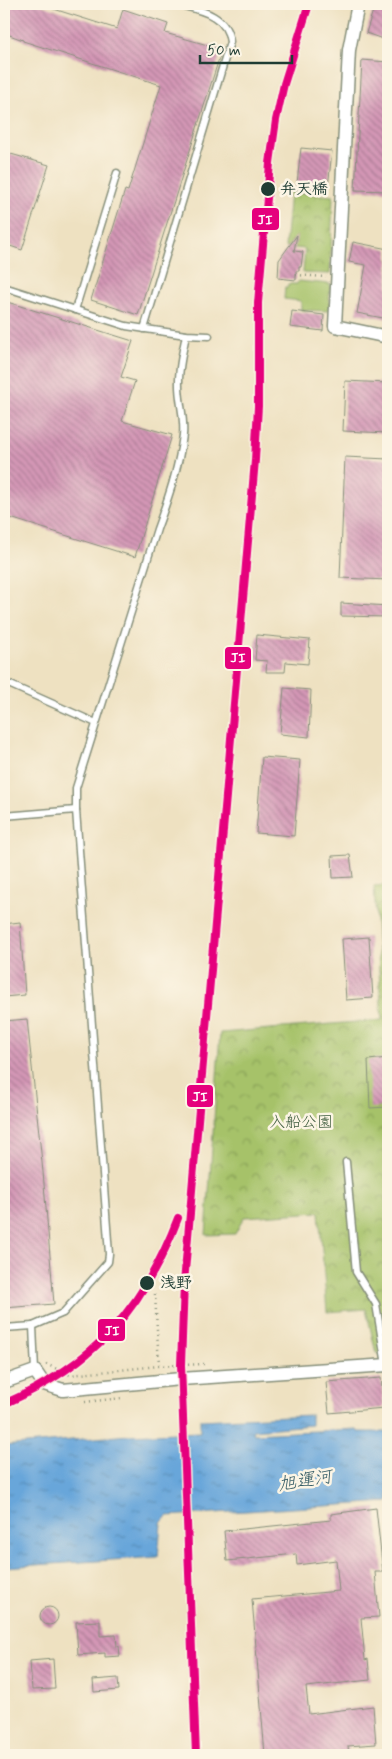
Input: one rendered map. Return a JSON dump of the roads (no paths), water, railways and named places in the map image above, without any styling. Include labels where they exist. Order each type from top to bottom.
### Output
[{"type":"street","points":[[358,4],[349,50],[335,326],[388,338]]},
{"type":"street","points":[[4,1382],[35,1371],[44,1384],[64,1390],[182,1379],[387,1365]]},
{"type":"lane","points":[[144,329],[230,42],[229,33],[218,19],[204,11],[176,4]]},
{"type":"lane","points":[[75,310],[117,173]]},
{"type":"lane","points":[[4,287],[126,326],[186,335],[209,336]]},
{"type":"lane","points":[[4,1328],[33,1326],[64,1313],[108,1262],[109,1254],[76,810],[76,788],[157,529],[168,501],[183,435],[184,423],[179,381],[186,335]]},
{"type":"lane","points":[[4,682],[96,723]]},
{"type":"lane","points":[[4,816],[76,810]]},
{"type":"lane","points":[[346,1162],[356,1272],[376,1304],[387,1365]]},
{"type":"lane","points":[[33,1326],[35,1371]]},
{"type":"water","name":"旭運河","points":[[311,1415],[311,1425],[253,1430],[254,1434],[357,1429],[358,1432],[388,1432],[388,1502],[167,1516],[161,1523],[158,1557],[4,1567],[4,1446],[129,1435],[200,1432],[200,1420]]},
{"type":"place","name":"弁天橋","points":[[268,189]]},
{"type":"place","name":"浅野","points":[[147,1283]]},
{"type":"park label","name":"入船公園","points":[[301,1122]]}]
